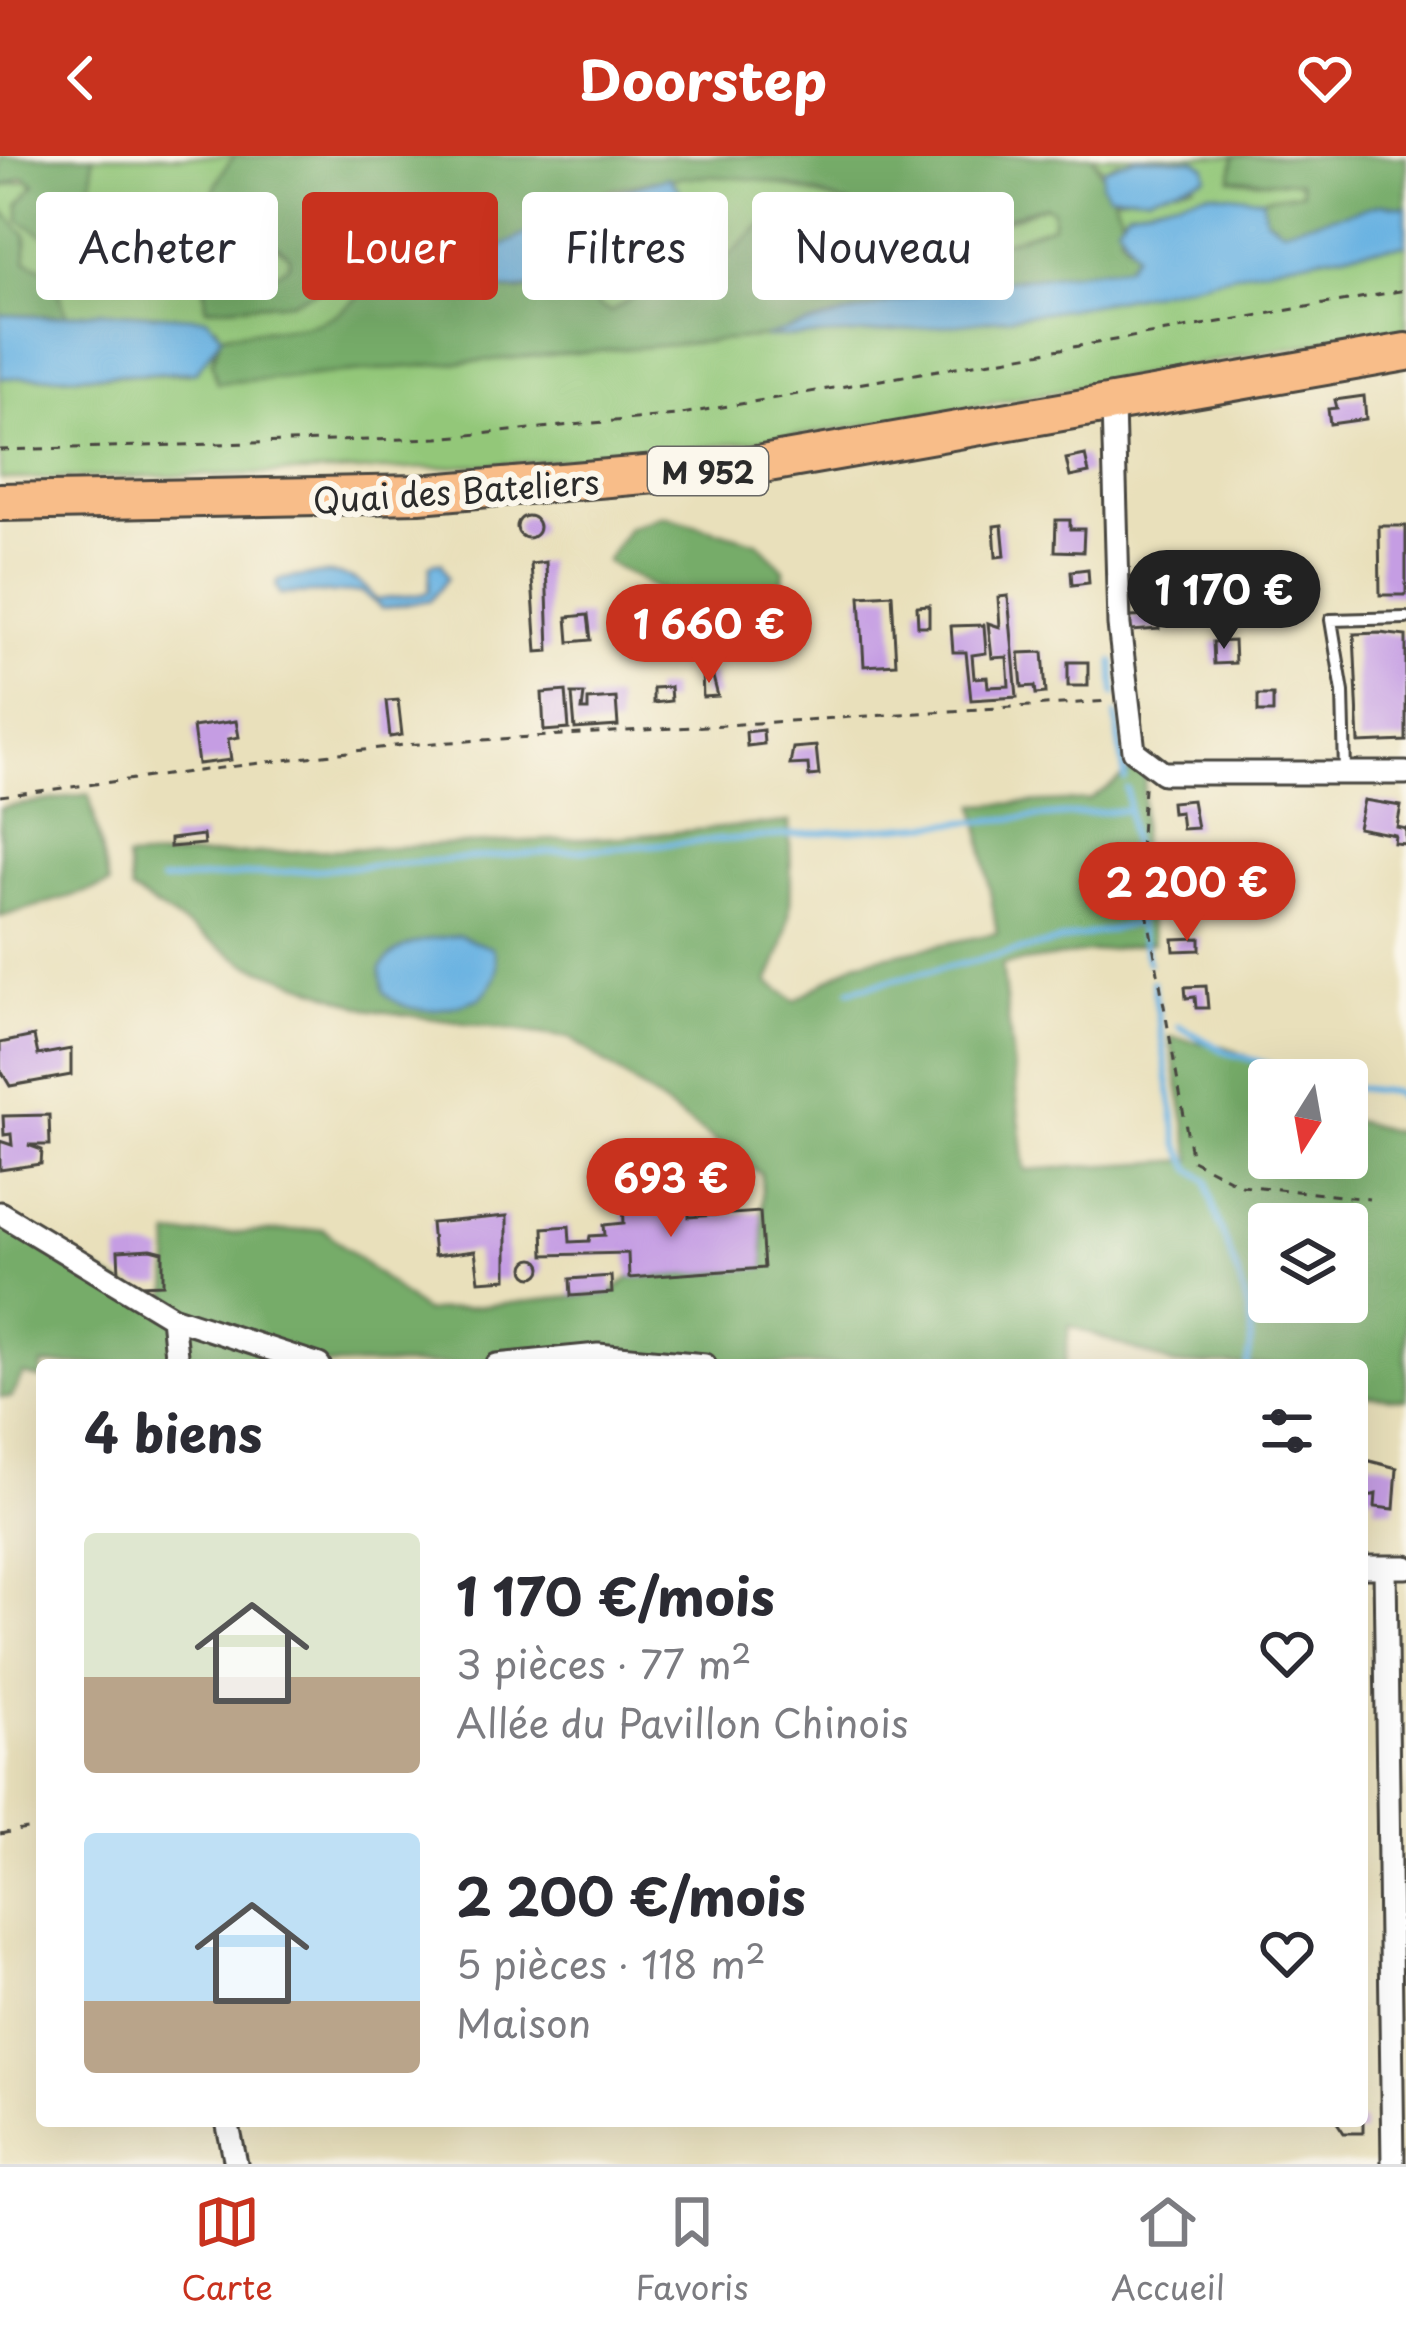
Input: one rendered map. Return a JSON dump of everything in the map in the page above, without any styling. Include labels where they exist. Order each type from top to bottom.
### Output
[{"type":"main road","name":"Quai des Bateliers","points":[[0,502],[288,500],[751,466],[1406,352]]},
{"type":"street","points":[[1113,406],[1124,701],[1134,751],[1163,773],[1406,773]]},
{"type":"street","points":[[0,1214],[172,1317],[301,1359]]},
{"type":"street","points":[[172,1317],[176,1359]]},
{"type":"street","points":[[558,1359],[598,1355],[641,1359]]},
{"type":"street","points":[[1384,1568],[1399,1975],[1394,2164]]},
{"type":"street","points":[[228,2127],[236,2164]]},
{"type":"lane","points":[[1345,772],[1343,692],[1331,620],[1406,619]]},
{"type":"path","points":[[0,450],[438,438],[676,415],[1406,290]]},
{"type":"path","points":[[0,796],[403,746],[900,710],[1124,701]]},
{"type":"path","points":[[1146,761],[1139,868],[1192,1160],[1241,1185],[1369,1199]]},
{"type":"path","points":[[0,1834],[36,1827]]},
{"type":"green space","points":[[0,156],[93,156],[90,192],[36,192],[36,230],[19,220],[19,204],[35,184],[23,177],[0,187]]},
{"type":"green space","points":[[93,156],[235,156],[216,192],[90,192]]},
{"type":"green space","points":[[235,156],[1092,156],[1120,212],[1120,235],[1136,253],[1127,266],[1014,280],[1014,239],[1053,225],[1053,210],[1045,206],[1014,214],[1014,192],[812,192],[758,180],[697,177],[604,192],[522,192],[522,242],[498,247],[498,192],[302,192],[302,297],[290,302],[206,308],[206,300],[278,300],[278,272],[289,266],[290,256],[278,248],[278,192],[214,192]]},
{"type":"green space","points":[[1092,156],[1234,156],[1232,179],[1299,182],[1302,192],[1262,198],[1210,192],[1128,210],[1121,217],[1114,198],[1196,184],[1118,161],[1104,169]]},
{"type":"green space","points":[[1234,156],[1406,156],[1406,207],[1381,204],[1283,229],[1265,217],[1262,198],[1302,192],[1299,182],[1231,179]]},
{"type":"green space","points":[[707,174],[767,181],[806,192],[752,192],[752,234],[728,256],[728,192],[681,192],[669,177]]},
{"type":"green space","points":[[30,180],[33,190],[19,204],[36,207],[36,269],[26,261],[26,235],[0,208],[0,187]]},
{"type":"green space","points":[[1045,206],[1053,210],[1053,226],[1014,240],[1014,218]]},
{"type":"green space","points":[[0,208],[26,235],[26,261],[36,265],[36,300],[61,300],[67,316],[0,315]]},
{"type":"green space","points":[[752,234],[752,300],[900,300],[764,337],[217,383],[212,362],[222,335],[318,322],[355,300],[498,300],[498,289],[522,290],[522,300],[594,300],[611,312],[629,300],[728,300],[730,255]]},
{"type":"green space","points":[[1406,245],[1406,329],[930,414],[771,439],[578,459],[290,473],[0,479],[0,378],[184,374],[196,372],[215,345],[212,362],[218,383],[764,337],[927,328],[1093,304],[1302,260]]},
{"type":"green space","points":[[278,248],[290,256],[289,267],[278,272]]},
{"type":"green space","points":[[302,297],[355,300],[329,319],[308,326],[222,335],[216,325],[114,312],[67,316],[61,300],[206,300],[206,308]]},
{"type":"green space","points":[[594,300],[629,300],[611,312]]},
{"type":"green space","points":[[663,515],[758,542],[784,569],[778,646],[765,649],[739,613],[696,611],[606,561],[628,527]]},
{"type":"green space","points":[[1146,761],[1139,868],[1153,943],[1002,965],[1025,1170],[1192,1160],[1170,1037],[1226,1047],[1253,1059],[1248,1059],[1248,1179],[1368,1179],[1368,1125],[1406,1135],[1406,1399],[1368,1396],[1368,1359],[1159,1359],[1069,1325],[1066,1359],[36,1359],[36,1377],[23,1374],[11,1398],[0,1397],[0,1216],[138,1293],[168,1296],[170,1236],[323,1229],[424,1312],[611,1293],[629,1278],[764,1267],[761,1174],[570,1038],[372,1010],[247,964],[131,891],[127,859],[620,837],[789,822],[788,923],[768,982],[795,1001],[856,962],[997,933],[976,805],[1090,800]]},
{"type":"green space","points":[[89,794],[109,885],[0,917],[0,808]]},
{"type":"water","points":[[1136,157],[1196,160],[1206,167],[1207,177],[1148,196],[1108,194],[1102,184],[1104,169]]},
{"type":"water","points":[[668,177],[681,192],[619,192]]},
{"type":"water","points":[[1210,192],[1262,198],[1265,218],[1283,229],[1381,204],[1406,207],[1406,245],[1302,260],[1093,304],[983,321],[871,333],[764,337],[900,300],[1014,300],[1014,280],[1127,266],[1136,253],[1117,224],[1128,210]]},
{"type":"water","points":[[522,236],[522,288],[498,288],[498,248]]},
{"type":"water","points":[[101,311],[207,318],[222,335],[196,372],[0,378],[0,315],[50,317]]},
{"type":"water","points":[[442,563],[448,578],[431,600],[382,609],[362,592],[280,594],[276,585],[278,580],[333,574],[356,581],[376,600],[423,594],[429,591],[430,565]]},
{"type":"water","points":[[459,936],[492,948],[495,956],[496,975],[480,998],[430,1010],[405,1006],[384,992],[380,970],[395,953],[425,940]]},
{"type":"building","points":[[1364,396],[1366,419],[1330,424],[1328,409],[1337,408],[1335,400]]},
{"type":"building","points":[[1085,455],[1089,473],[1070,477],[1066,459]]},
{"type":"building","points":[[528,516],[539,527],[528,538],[517,527]]},
{"type":"building","points":[[1056,520],[1070,520],[1070,529],[1084,529],[1083,552],[1055,551]]},
{"type":"building","points":[[1002,525],[1005,556],[996,557],[994,526]]},
{"type":"building","points":[[1379,526],[1406,526],[1406,595],[1380,595]]},
{"type":"building","points":[[546,562],[549,651],[537,652],[531,564]]},
{"type":"building","points":[[1152,568],[1172,568],[1172,585],[1153,585]]},
{"type":"building","points":[[1088,569],[1089,583],[1072,585],[1071,571]]},
{"type":"building","points":[[892,594],[896,664],[864,666],[860,596]]},
{"type":"building","points":[[1008,596],[1017,697],[971,700],[966,652],[953,652],[951,626],[984,625],[986,653],[972,655],[974,678],[987,677],[988,687],[1009,686],[1007,657],[992,658],[988,623],[1000,627],[998,597]]},
{"type":"building","points":[[929,605],[929,626],[918,626],[917,606]]},
{"type":"building","points":[[588,615],[591,640],[569,642],[567,617]]},
{"type":"building","points":[[1158,616],[1159,629],[1131,631],[1129,617]]},
{"type":"building","points":[[1354,634],[1406,636],[1406,741],[1359,743]]},
{"type":"building","points":[[1234,641],[1235,663],[1214,664],[1213,642]]},
{"type":"building","points":[[1043,652],[1046,693],[1036,694],[1035,686],[1022,687],[1019,653]]},
{"type":"building","points":[[1068,662],[1088,662],[1088,686],[1068,686]]},
{"type":"building","points":[[702,673],[712,673],[718,696],[703,697]]},
{"type":"building","points":[[670,687],[671,701],[653,703],[653,688]]},
{"type":"building","points":[[566,691],[569,729],[544,731],[542,693]]},
{"type":"building","points":[[572,694],[584,694],[582,710],[588,710],[588,700],[616,698],[618,726],[575,729]]},
{"type":"building","points":[[1258,695],[1273,695],[1273,712],[1258,712]]},
{"type":"building","points":[[398,700],[402,735],[390,737],[386,701]]},
{"type":"building","points":[[236,721],[239,737],[228,739],[231,760],[198,764],[193,727]]},
{"type":"building","points":[[763,730],[764,744],[747,746],[746,732]]},
{"type":"building","points":[[816,746],[819,775],[809,776],[808,764],[790,765],[793,748]]},
{"type":"building","points":[[1192,800],[1197,828],[1182,829],[1180,812],[1172,813],[1171,802]]},
{"type":"building","points":[[1364,800],[1401,806],[1397,827],[1406,829],[1406,844],[1394,843],[1395,835],[1358,828]]},
{"type":"building","points":[[203,835],[204,844],[170,847],[170,839]]},
{"type":"building","points":[[1156,892],[1202,898],[1202,905],[1157,906]]},
{"type":"building","points":[[1200,938],[1200,950],[1174,951],[1173,939]]},
{"type":"building","points":[[1206,986],[1208,1008],[1196,1008],[1195,997],[1186,998],[1185,987]]},
{"type":"building","points":[[34,1036],[38,1055],[71,1049],[71,1075],[10,1086],[0,1069],[0,1043]]},
{"type":"building","points":[[49,1115],[50,1145],[28,1145],[42,1150],[41,1164],[0,1170],[0,1141],[12,1145],[11,1134],[4,1135],[3,1116]]},
{"type":"building","points":[[688,1197],[689,1217],[760,1212],[764,1268],[629,1278],[628,1253],[544,1255],[543,1228],[569,1226],[570,1242],[589,1241],[590,1236],[605,1235],[604,1225],[624,1223],[623,1202]]},
{"type":"building","points":[[507,1216],[507,1279],[479,1281],[475,1251],[434,1256],[431,1223]]},
{"type":"building","points":[[118,1251],[163,1252],[163,1284],[139,1285],[119,1273]]},
{"type":"building","points":[[533,1259],[542,1268],[533,1277],[524,1268]]},
{"type":"building","points":[[611,1276],[612,1293],[571,1296],[570,1279]]},
{"type":"building","points":[[1368,1461],[1397,1468],[1394,1509],[1375,1507],[1376,1494],[1368,1496]]},
{"type":"building","points":[[1340,2127],[1363,2127],[1363,2133],[1344,2133]]},
{"type":"waterway","points":[[1113,662],[1115,694]]},
{"type":"waterway","points":[[1116,715],[1125,779]]},
{"type":"waterway","points":[[1127,789],[1138,923]]},
{"type":"waterway","points":[[162,881],[1129,810]]},
{"type":"waterway","points":[[850,990],[1138,923],[1148,962]]},
{"type":"waterway","points":[[1153,982],[1178,1144],[1192,1170],[1207,1180],[1245,1296],[1250,1320],[1248,1359]]},
{"type":"waterway","points":[[1179,1026],[1228,1053],[1249,1059]]},
{"type":"waterway","points":[[1368,1089],[1393,1092],[1406,1104]]}]
